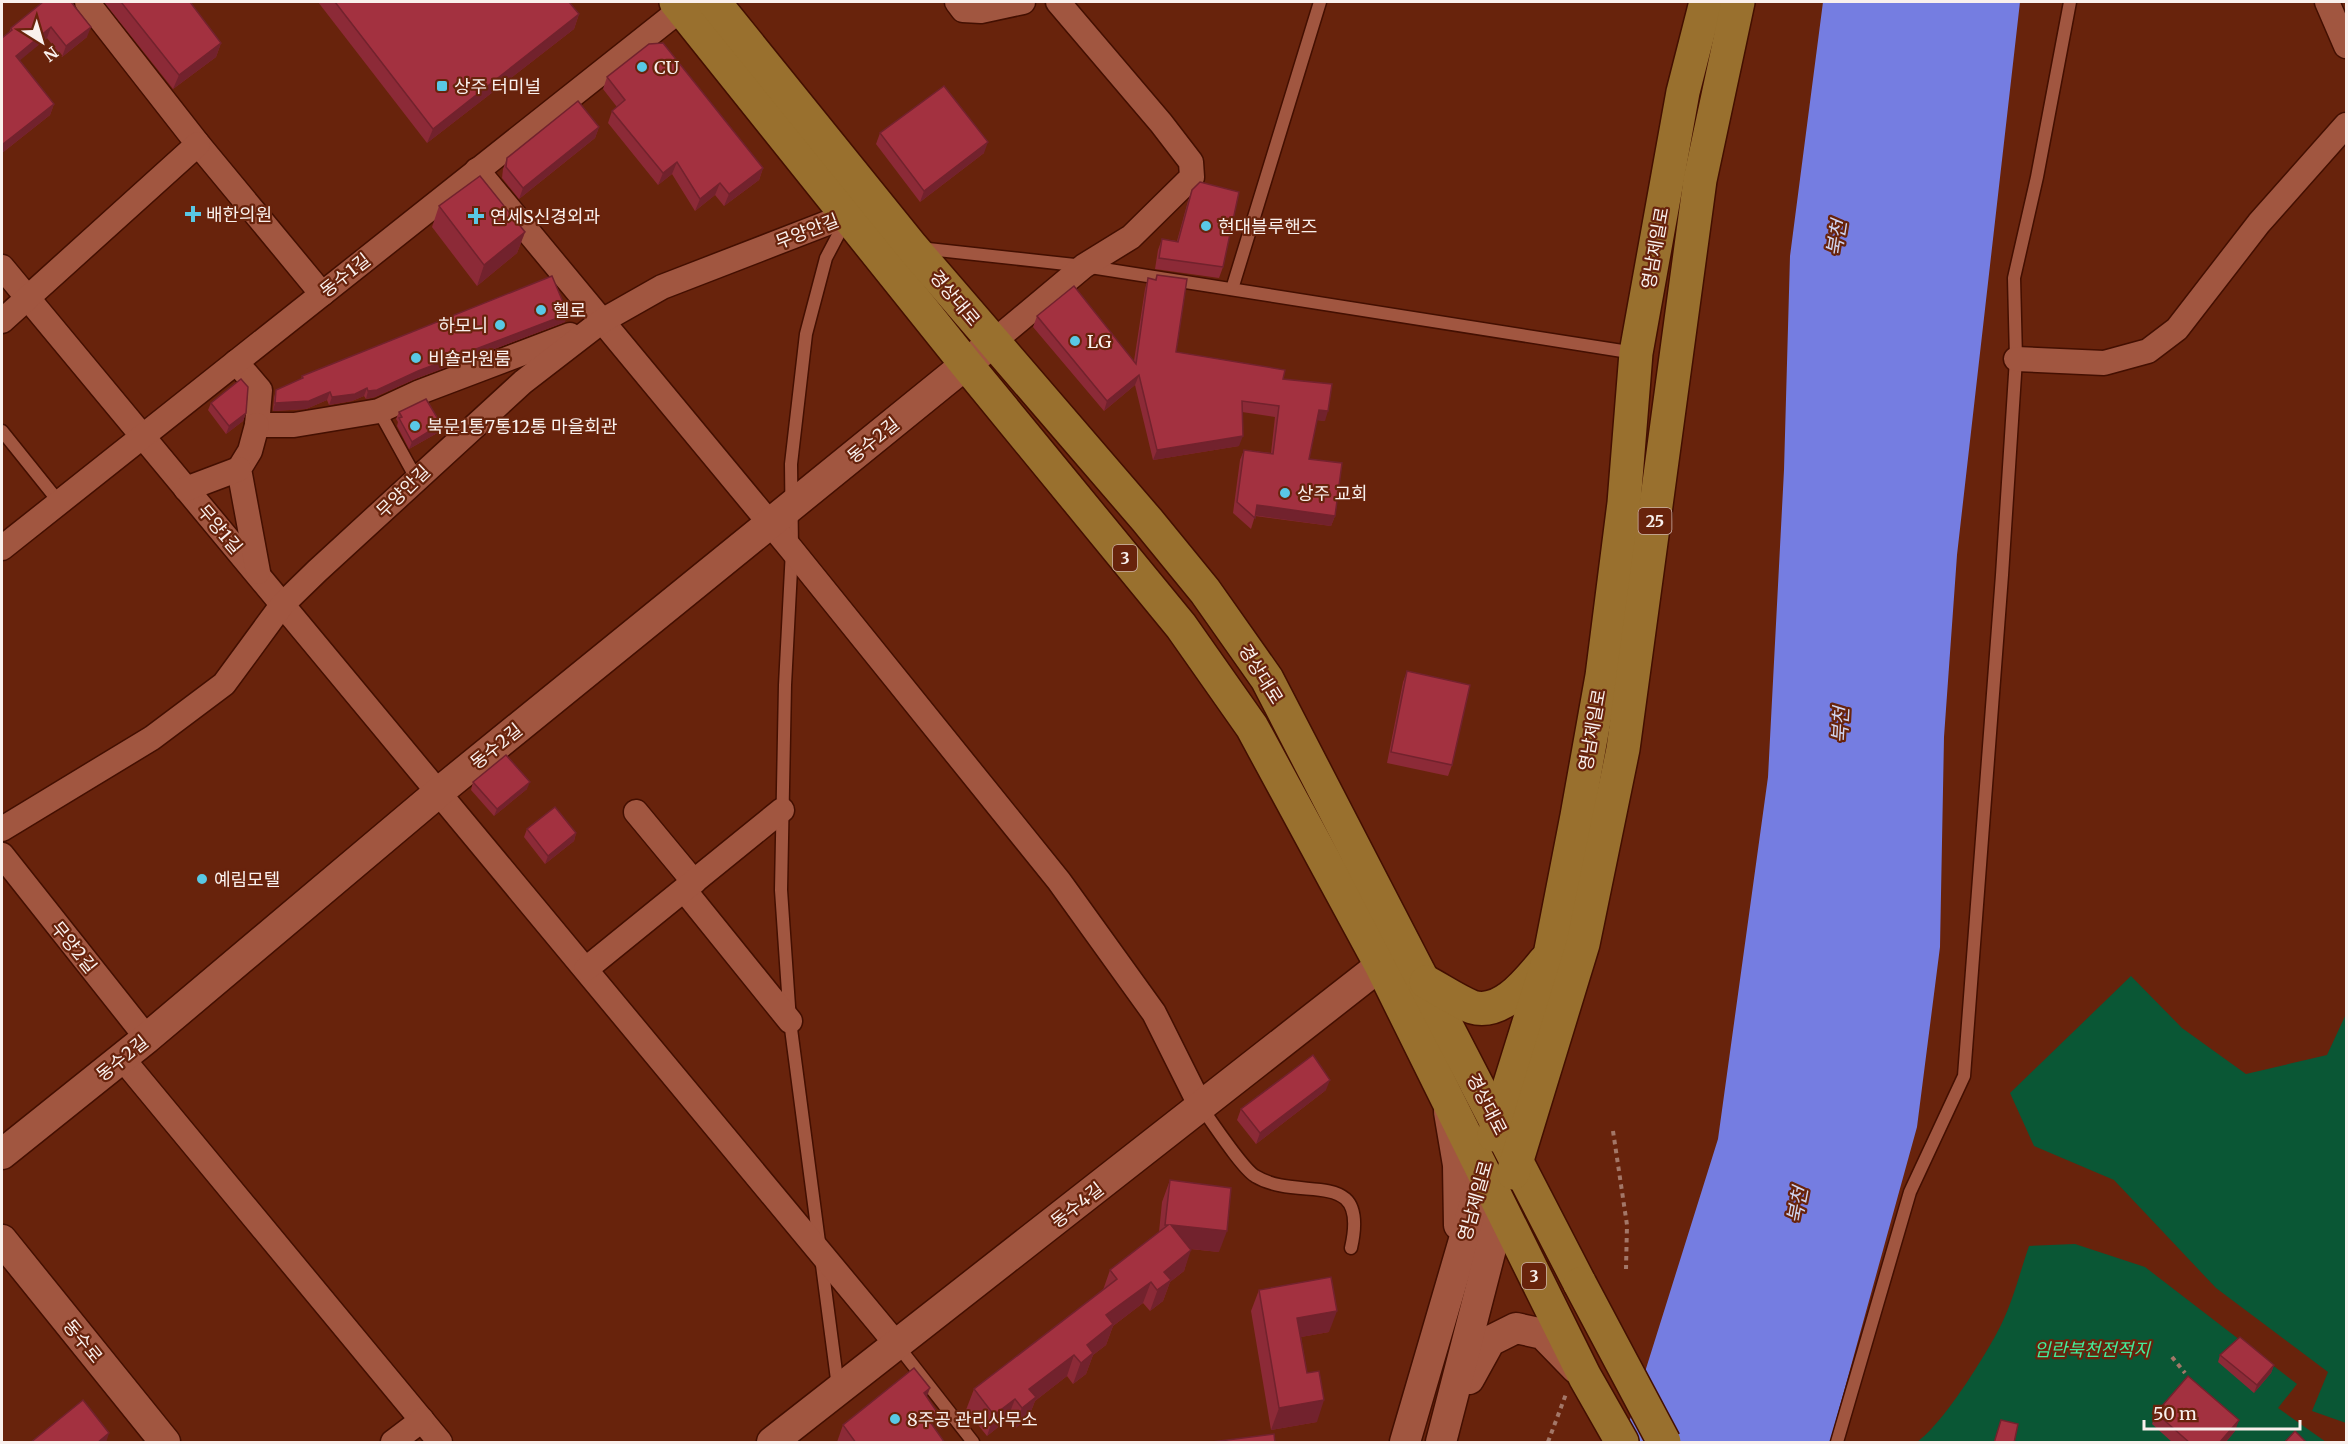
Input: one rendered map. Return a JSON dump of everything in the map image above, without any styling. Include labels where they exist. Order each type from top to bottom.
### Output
[{"type":"main road","name":"경상대로","points":[[714,2],[912,247],[1147,520],[1205,591],[1268,679],[1426,982],[1516,1162],[1664,1443]]},
{"type":"main road","name":"영남제일로","points":[[1483,1175],[1550,955],[1602,676],[1624,503],[1636,353],[1683,92],[1706,2]]},
{"type":"main road","name":"영남제일로","points":[[1501,1210],[1583,944],[1623,749],[1700,180],[1738,2]]},
{"type":"main road","name":"경상대로","points":[[682,4],[966,364],[1181,626],[1252,727],[1381,965],[1501,1210],[1576,1384],[1622,1443]]},
{"type":"main road","points":[[1426,982],[1473,1007],[1492,1008],[1511,996],[1550,955]]},
{"type":"street","points":[[87,2],[198,144],[322,294]]},
{"type":"street","points":[[957,2],[963,10],[981,11],[1023,2]]},
{"type":"street","points":[[993,342],[1084,266],[1131,237],[1192,177],[1191,162],[1161,123],[1058,2]]},
{"type":"street","points":[[2327,2],[2346,46]]},
{"type":"street","name":"동수1길","points":[[2,548],[682,4]]},
{"type":"street","points":[[2016,359],[2104,363],[2148,351],[2177,329],[2259,223],[2346,125]]},
{"type":"street","points":[[2,321],[198,144]]},
{"type":"street","points":[[477,170],[602,321],[781,515],[792,550],[1059,880],[1154,1013],[1201,1107]]},
{"type":"street","name":"무양안길","points":[[2,829],[152,738],[225,684],[282,605],[416,478],[523,382],[602,321],[662,287],[848,215]]},
{"type":"street","name":"무양1길","points":[[2,267],[898,1346]]},
{"type":"street","points":[[257,424],[294,425],[379,411],[420,392],[531,351],[602,321]]},
{"type":"street","name":"동수2길","points":[[2,1154],[147,1038],[439,792],[993,342]]},
{"type":"street","points":[[186,489],[239,469],[250,451],[257,424],[261,390],[236,362]]},
{"type":"street","points":[[239,469],[258,576]]},
{"type":"street","points":[[586,969],[782,810]]},
{"type":"street","points":[[636,812],[790,1021]]},
{"type":"street","name":"무양2길","points":[[2,855],[147,1038]]},
{"type":"street","name":"동수4길","points":[[772,1443],[1381,965]]},
{"type":"street","points":[[122,1058],[441,1443]]},
{"type":"street","points":[[1448,1103],[1458,1165],[1459,1258]]},
{"type":"street","name":"영남제일로","points":[[1405,1443],[1483,1175]]},
{"type":"street","name":"영남제일로","points":[[1441,1443],[1501,1210]]},
{"type":"street","name":"동수로","points":[[2,1240],[165,1443]]},
{"type":"street","points":[[1449,1413],[1490,1341],[1516,1328],[1544,1334],[1576,1384]]},
{"type":"street","points":[[393,1443],[422,1420]]},
{"type":"lane","points":[[1232,289],[1320,2]]},
{"type":"lane","points":[[1837,1443],[1910,1192],[1964,1076],[2016,359],[2014,278],[2037,177],[2070,2]]},
{"type":"lane","points":[[781,515],[791,464],[806,334],[826,258],[848,215]]},
{"type":"lane","points":[[912,247],[1084,266],[1636,353]]},
{"type":"lane","points":[[379,411],[416,478]]},
{"type":"lane","points":[[2,431],[59,502]]},
{"type":"lane","points":[[792,550],[781,890],[790,1021],[823,1255],[839,1391]]},
{"type":"lane","points":[[1201,1107],[1254,1175],[1286,1186],[1313,1189],[1346,1197],[1354,1207],[1356,1225],[1351,1248]]},
{"type":"lane","points":[[898,1346],[973,1443]]},
{"type":"path","points":[[1613,1131],[1627,1225],[1626,1269]]},
{"type":"path","points":[[2172,1358],[2185,1373]]},
{"type":"path","points":[[1548,1443],[1576,1384]]},
{"type":"green space","points":[[2131,976],[2182,1028],[2246,1074],[2327,1055],[2346,1014],[2346,1423],[2312,1411],[2328,1372],[2216,1288],[2114,1180],[2034,1146],[2010,1093]]},
{"type":"green space","name":"임란북천전적지","points":[[2075,1244],[2145,1267],[2297,1384],[2278,1408],[2326,1442],[1917,1442],[1951,1405],[1994,1338],[2009,1306],[2029,1246]]},
{"type":"water","name":"북천","points":[[1823,2],[2020,2],[1957,555],[1944,737],[1940,947],[1917,1127],[1830,1442],[1623,1442],[1718,1139],[1768,777],[1784,470],[1790,256]]},
{"type":"building","points":[[43,2],[71,2],[91,27],[66,46],[51,27],[16,56],[54,104],[3,144],[2,38]]},
{"type":"building","points":[[121,2],[190,2],[221,43],[179,75]]},
{"type":"building","name":"상주 터미널","points":[[335,2],[569,2],[579,14],[433,129]]},
{"type":"building","points":[[663,43],[763,168],[729,194],[720,183],[700,199],[677,162],[663,173],[612,111],[625,100],[607,77],[649,44]]},
{"type":"building","points":[[944,86],[988,142],[924,191],[880,133]]},
{"type":"building","points":[[578,101],[599,127],[523,188],[506,167],[507,158]]},
{"type":"building","points":[[480,176],[525,232],[484,265],[439,206]]},
{"type":"building","name":"현대블루핸즈","points":[[1200,182],[1239,192],[1223,267],[1159,258],[1162,239],[1178,242],[1192,190]]},
{"type":"building","points":[[1157,275],[1187,279],[1176,352],[1285,370],[1283,379],[1332,384],[1328,411],[1319,410],[1309,459],[1342,463],[1335,516],[1257,505],[1255,518],[1237,502],[1244,450],[1273,454],[1279,406],[1242,401],[1243,436],[1157,450],[1139,375],[1107,401],[1037,316],[1074,286],[1136,364],[1148,278],[1156,280]]},
{"type":"building","points":[[552,276],[568,314],[418,371],[377,390],[368,391],[367,388],[355,394],[332,397],[330,392],[309,401],[275,403],[276,390],[303,378],[302,376]]},
{"type":"building","points":[[241,379],[248,387],[246,413],[229,426],[211,403]]},
{"type":"building","name":"북문1통7통12통 마을회관","points":[[426,399],[441,424],[412,442],[399,418],[402,417],[399,412]]},
{"type":"building","points":[[1407,671],[1470,685],[1452,765],[1391,752]]},
{"type":"building","points":[[506,755],[530,782],[497,809],[473,782]]},
{"type":"building","points":[[555,807],[576,833],[548,856],[527,829]]},
{"type":"building","points":[[1313,1055],[1330,1080],[1260,1133],[1241,1109]]},
{"type":"building","points":[[1170,1180],[1231,1188],[1227,1231],[1171,1225],[1191,1250],[1164,1272],[1171,1280],[1157,1290],[1151,1282],[1106,1315],[1113,1324],[1087,1345],[1093,1353],[1081,1363],[1074,1355],[1029,1389],[1036,1397],[1022,1408],[1015,1399],[994,1415],[974,1389],[1117,1279],[1110,1270],[1168,1225],[1165,1225]]},
{"type":"building","points":[[1331,1277],[1337,1311],[1297,1318],[1307,1373],[1319,1371],[1324,1400],[1279,1408],[1259,1290]]},
{"type":"building","points":[[2240,1337],[2274,1365],[2257,1385],[2220,1355]]},
{"type":"building","name":"8주공 관리사무소","points":[[914,1368],[930,1388],[924,1393],[937,1412],[928,1419],[945,1443],[856,1443],[843,1425]]},
{"type":"building","points":[[2188,1376],[2239,1420],[2219,1443],[2190,1443],[2156,1413]]},
{"type":"building","points":[[83,1400],[109,1433],[97,1443],[30,1443]]},
{"type":"building","points":[[2001,1420],[2018,1424],[2014,1443],[1994,1443]]},
{"type":"building","points":[[2295,1431],[2307,1443],[2284,1443]]},
{"type":"building","points":[[1274,1434],[1275,1443],[1204,1443]]},
{"type":"place","name":"CU","points":[[642,67]]},
{"type":"place","name":"상주 터미널","points":[[442,86]]},
{"type":"place","name":"배한의원","points":[[193,214]]},
{"type":"place","name":"연세S신경외과","points":[[476,216]]},
{"type":"place","name":"현대블루핸즈","points":[[1206,226]]},
{"type":"place","name":"헬로","points":[[541,310]]},
{"type":"place","name":"하모니","points":[[500,325]]},
{"type":"place","name":"LG","points":[[1075,341]]},
{"type":"place","name":"비숄라원룸","points":[[416,358]]},
{"type":"place","name":"북문1통7통12통 마을회관","points":[[415,426]]},
{"type":"place","name":"상주 교회","points":[[1285,493]]},
{"type":"place","name":"예림모텔","points":[[202,879]]},
{"type":"place","name":"8주공 관리사무소","points":[[895,1419]]}]
